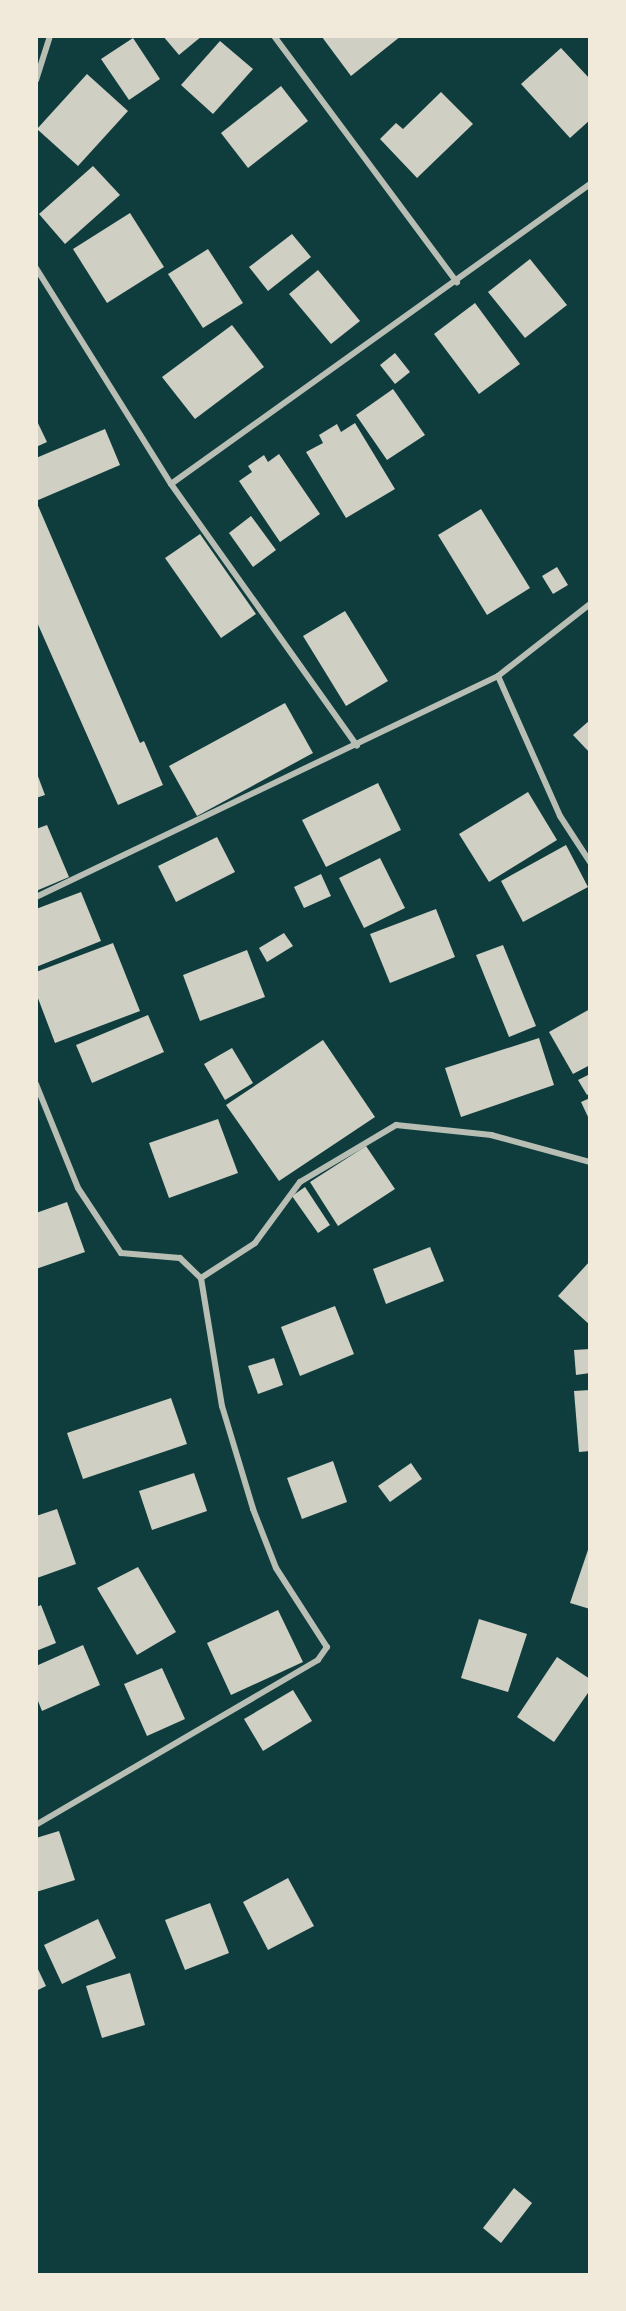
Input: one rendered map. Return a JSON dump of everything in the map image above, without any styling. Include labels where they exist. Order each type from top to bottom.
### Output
[{"type":"street","points":[[36,80],[50,36]]},
{"type":"street","points":[[274,36],[457,282]]},
{"type":"street","points":[[171,484],[457,282],[590,184]]},
{"type":"street","points":[[36,268],[171,484],[357,746]]},
{"type":"street","points":[[36,897],[357,746],[498,676],[590,604]]},
{"type":"street","points":[[498,676],[560,816],[590,862]]},
{"type":"street","points":[[36,1084],[78,1188],[121,1253],[180,1258],[201,1278],[222,1406],[253,1509],[276,1568],[327,1647],[318,1660],[36,1825]]},
{"type":"street","points":[[201,1278],[255,1243],[300,1182],[396,1125],[491,1135],[590,1162]]},
{"type":"building","points":[[163,36],[202,36],[179,55]]},
{"type":"building","points":[[323,36],[401,36],[351,76],[322,37]]},
{"type":"building","points":[[133,38],[160,79],[129,100],[101,59]]},
{"type":"building","points":[[220,41],[253,69],[213,114],[181,85]]},
{"type":"building","points":[[561,48],[590,79],[590,120],[570,138],[521,84]]},
{"type":"building","points":[[87,74],[128,111],[78,166],[37,129]]},
{"type":"building","points":[[281,86],[308,121],[248,168],[221,133]]},
{"type":"building","points":[[441,92],[473,124],[417,178],[380,139],[396,123],[403,129]]},
{"type":"building","points":[[93,166],[120,195],[65,244],[39,214]]},
{"type":"building","points":[[130,213],[164,267],[107,303],[73,249]]},
{"type":"building","points":[[292,234],[311,257],[268,291],[249,267]]},
{"type":"building","points":[[208,249],[243,303],[203,328],[168,274]]},
{"type":"building","points":[[530,259],[567,305],[525,338],[488,292]]},
{"type":"building","points":[[318,270],[360,321],[331,344],[289,294]]},
{"type":"building","points":[[475,303],[520,364],[479,394],[434,334]]},
{"type":"building","points":[[232,325],[264,367],[195,419],[162,377]]},
{"type":"building","points":[[395,353],[410,372],[395,384],[380,365]]},
{"type":"building","points":[[393,389],[425,435],[387,460],[356,415]]},
{"type":"building","points":[[36,419],[47,442],[36,447]]},
{"type":"building","points":[[355,423],[395,489],[346,518],[306,452],[323,443],[319,435],[337,424],[341,432]]},
{"type":"building","points":[[105,429],[120,465],[36,501],[36,458]]},
{"type":"building","points":[[279,454],[320,514],[280,542],[239,481],[252,472],[248,466],[264,455],[268,462]]},
{"type":"building","points":[[36,501],[140,743],[144,741],[163,785],[118,805],[36,620]]},
{"type":"building","points":[[481,509],[530,588],[487,615],[438,535]]},
{"type":"building","points":[[251,516],[276,550],[253,567],[229,533]]},
{"type":"building","points":[[200,534],[256,614],[221,638],[165,558]]},
{"type":"building","points":[[557,567],[568,585],[553,594],[542,576]]},
{"type":"building","points":[[345,611],[388,681],[346,706],[303,636]]},
{"type":"building","points":[[285,703],[313,753],[197,816],[169,766]]},
{"type":"building","points":[[590,720],[590,753],[573,735]]},
{"type":"building","points":[[36,771],[45,795],[36,798]]},
{"type":"building","points":[[378,783],[401,830],[326,867],[302,820]]},
{"type":"building","points":[[528,792],[557,840],[489,882],[459,834]]},
{"type":"building","points":[[47,825],[69,877],[36,891],[36,829]]},
{"type":"building","points":[[217,837],[235,872],[176,902],[158,866]]},
{"type":"building","points":[[566,845],[588,887],[523,922],[501,881]]},
{"type":"building","points":[[380,858],[405,908],[364,928],[339,878]]},
{"type":"building","points":[[321,874],[331,896],[304,908],[294,887]]},
{"type":"building","points":[[81,892],[101,941],[36,967],[36,909]]},
{"type":"building","points":[[436,909],[455,957],[390,983],[370,934]]},
{"type":"building","points":[[284,933],[293,946],[267,962],[259,948]]},
{"type":"building","points":[[113,943],[140,1011],[55,1043],[36,993],[36,972]]},
{"type":"building","points":[[503,945],[536,1026],[509,1037],[476,955]]},
{"type":"building","points":[[247,950],[265,997],[200,1021],[183,975]]},
{"type":"building","points":[[590,1009],[590,1065],[573,1074],[549,1032]]},
{"type":"building","points":[[148,1015],[164,1052],[92,1083],[76,1045]]},
{"type":"building","points":[[539,1038],[554,1085],[461,1117],[445,1068]]},
{"type":"building","points":[[323,1040],[375,1117],[279,1181],[226,1105]]},
{"type":"building","points":[[232,1048],[253,1083],[225,1100],[204,1064]]},
{"type":"building","points":[[590,1074],[590,1093],[587,1095],[578,1080]]},
{"type":"building","points":[[590,1098],[590,1121],[581,1102]]},
{"type":"building","points":[[218,1119],[238,1173],[169,1198],[149,1143]]},
{"type":"building","points":[[366,1146],[395,1189],[338,1226],[310,1182]]},
{"type":"building","points":[[305,1187],[330,1225],[318,1233],[292,1196]]},
{"type":"building","points":[[67,1202],[85,1252],[36,1269],[36,1213]]},
{"type":"building","points":[[430,1247],[444,1281],[386,1304],[373,1269]]},
{"type":"building","points":[[590,1261],[590,1325],[558,1296]]},
{"type":"building","points":[[335,1306],[354,1354],[300,1376],[281,1327]]},
{"type":"building","points":[[590,1349],[590,1373],[576,1375],[574,1350]]},
{"type":"building","points":[[274,1358],[283,1385],[258,1394],[248,1366]]},
{"type":"building","points":[[590,1390],[590,1451],[579,1452],[574,1391]]},
{"type":"building","points":[[171,1398],[187,1444],[83,1479],[67,1433]]},
{"type":"building","points":[[333,1461],[347,1502],[302,1519],[287,1478]]},
{"type":"building","points":[[411,1463],[422,1479],[390,1502],[378,1486]]},
{"type":"building","points":[[194,1473],[207,1511],[152,1530],[139,1491]]},
{"type":"building","points":[[57,1509],[76,1564],[37,1578],[36,1516]]},
{"type":"building","points":[[590,1544],[590,1609],[570,1603]]},
{"type":"building","points":[[138,1567],[176,1632],[137,1655],[97,1588]]},
{"type":"building","points":[[41,1605],[56,1643],[36,1651],[36,1607]]},
{"type":"building","points":[[278,1610],[303,1662],[231,1695],[207,1643]]},
{"type":"building","points":[[479,1619],[527,1634],[508,1692],[461,1678]]},
{"type":"building","points":[[83,1645],[100,1685],[42,1711],[36,1696],[36,1666]]},
{"type":"building","points":[[557,1657],[590,1679],[590,1690],[554,1742],[517,1717]]},
{"type":"building","points":[[162,1668],[185,1719],[147,1736],[124,1684]]},
{"type":"building","points":[[293,1690],[312,1721],[263,1751],[244,1719]]},
{"type":"building","points":[[59,1831],[75,1880],[36,1892],[36,1838]]},
{"type":"building","points":[[288,1878],[314,1926],[268,1950],[243,1902]]},
{"type":"building","points":[[210,1903],[229,1953],[185,1970],[165,1920]]},
{"type":"building","points":[[98,1919],[116,1958],[62,1984],[44,1945]]},
{"type":"building","points":[[36,1965],[46,1986],[36,1991]]},
{"type":"building","points":[[130,1973],[145,2025],[102,2038],[86,1986]]},
{"type":"building","points":[[514,2188],[532,2203],[501,2243],[483,2228]]}]
